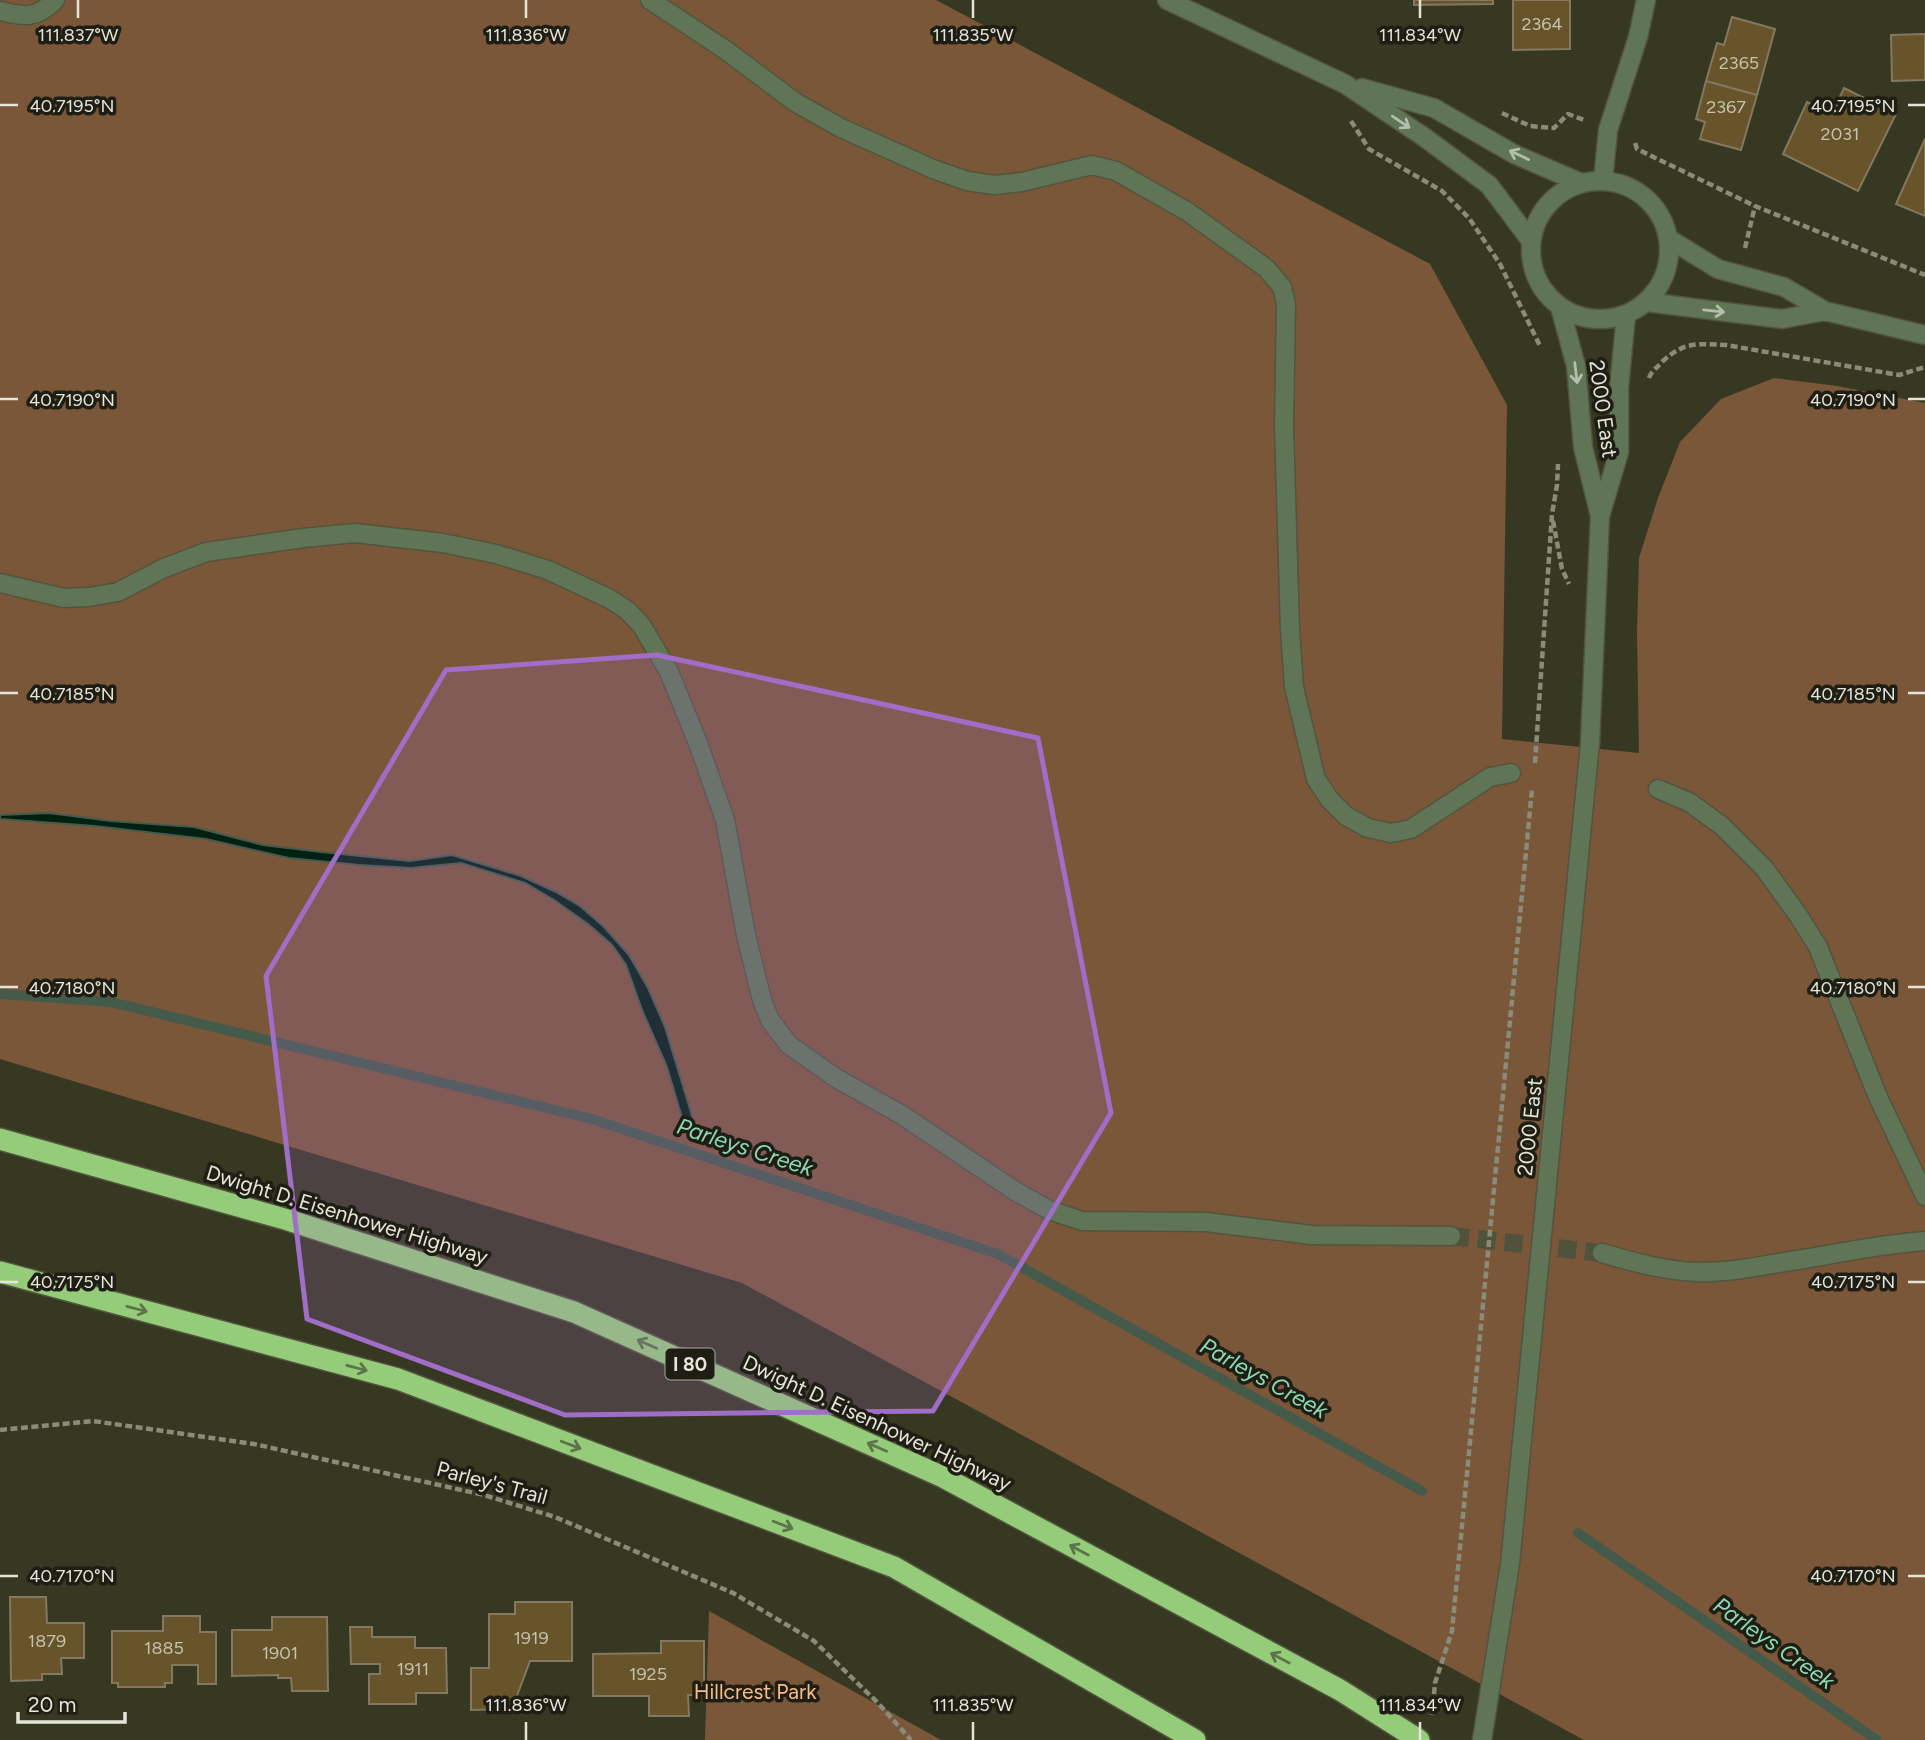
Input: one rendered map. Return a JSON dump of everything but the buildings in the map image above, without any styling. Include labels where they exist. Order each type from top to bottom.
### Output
[{"type":"highway","name":"Dwight D. Eisenhower Highway","points":[[0,1139],[288,1220],[574,1312],[943,1477],[1340,1690],[1419,1740]]},
{"type":"highway","points":[[0,1272],[398,1379],[894,1567],[1195,1740]]},
{"type":"street","points":[[0,11],[23,17],[46,10],[55,0]]},
{"type":"street","points":[[650,0],[727,51],[795,102],[841,128],[893,152],[967,181],[994,185],[1022,182],[1092,165],[1116,171],[1188,212],[1266,268],[1282,286],[1286,304],[1284,427],[1290,630],[1294,687],[1316,779],[1322,790],[1346,816],[1368,828],[1391,833],[1411,829],[1490,777],[1511,774]]},
{"type":"street","points":[[1167,0],[1345,84],[1423,136],[1489,185],[1531,241]]},
{"type":"street","points":[[1603,181],[1608,130],[1638,37],[1646,0]]},
{"type":"street","points":[[1345,84],[1434,108],[1514,154],[1581,183]]},
{"type":"street","points":[[1603,181],[1626,186],[1646,198],[1661,216],[1669,239],[1669,262],[1661,284],[1646,302],[1626,315],[1603,319],[1580,317],[1560,307],[1544,292],[1534,272],[1530,249],[1534,228],[1544,208],[1561,192],[1581,183],[1603,181]]},
{"type":"street","points":[[1669,239],[1718,270],[1784,287],[1825,311],[1925,335]]},
{"type":"street","points":[[1646,302],[1782,319],[1825,311]]},
{"type":"street","name":"2000 East","points":[[1560,307],[1576,366],[1583,447],[1600,516]]},
{"type":"street","name":"2000 East","points":[[1482,1740],[1510,1564],[1590,743],[1600,516],[1619,452],[1619,388],[1626,315]]},
{"type":"street","points":[[0,583],[64,598],[89,597],[118,592],[163,568],[206,552],[303,538],[355,534],[443,544],[496,554],[548,570],[610,599],[628,611],[642,626],[669,672],[725,820],[746,934],[762,1000],[770,1020],[789,1045],[836,1078],[902,1115],[1014,1191],[1049,1210],[1082,1221],[1206,1222],[1312,1235],[1451,1236]]},
{"type":"street","points":[[1658,789],[1689,802],[1722,826],[1764,867],[1798,915],[1818,947],[1878,1097],[1925,1196]]},
{"type":"street","points":[[1602,1253],[1640,1264],[1695,1272],[1719,1272],[1925,1241]]},
{"type":"path","points":[[1530,126],[1554,128],[1568,114],[1585,121]]},
{"type":"path","points":[[1634,138],[1637,149],[1755,206],[1925,275]]},
{"type":"path","points":[[1369,149],[1442,191],[1469,218],[1500,264],[1544,355]]},
{"type":"path","points":[[1744,252],[1755,206]]},
{"type":"path","points":[[1648,382],[1651,372],[1677,348],[1696,344],[1726,345],[1899,375],[1925,367]]},
{"type":"path","points":[[1535,766],[1558,460]]},
{"type":"path","points":[[1432,1717],[1435,1683],[1452,1631],[1533,779]]},
{"type":"path","name":"Parley's Trail","points":[[0,1430],[93,1422],[254,1444],[484,1495],[555,1517],[733,1593],[814,1642],[878,1703],[911,1740]]},
{"type":"highlighted area","points":[[657,655],[1038,738],[1111,1113],[933,1411],[565,1415],[307,1319],[266,976],[446,670]]},
{"type":"green space","points":[[0,0],[936,0],[1430,264],[1507,405],[1502,739],[1639,753],[1639,558],[1680,442],[1721,399],[1774,378],[1837,386],[1925,403],[1925,1740],[1584,1740],[742,1283],[0,1059]]},
{"type":"green space","name":"Hillcrest Park","points":[[709,1611],[941,1740],[705,1740]]},
{"type":"shaded area","points":[[49,813],[194,827],[263,845],[321,852],[410,861],[452,855],[521,876],[556,892],[580,906],[603,926],[629,955],[648,988],[665,1027],[693,1119],[683,1121],[667,1067],[626,965],[612,945],[588,924],[525,883],[461,863],[411,868],[359,865],[289,858],[206,839],[95,826],[0,819],[0,815]]},
{"type":"waterway","name":"Parleys Creek","points":[[0,994],[111,1002],[592,1119],[998,1254],[1422,1491]]},
{"type":"waterway","name":"Parleys Creek","points":[[1578,1533],[1877,1740]]},
{"type":"tunnel","points":[[1451,1236],[1602,1253]]}]
